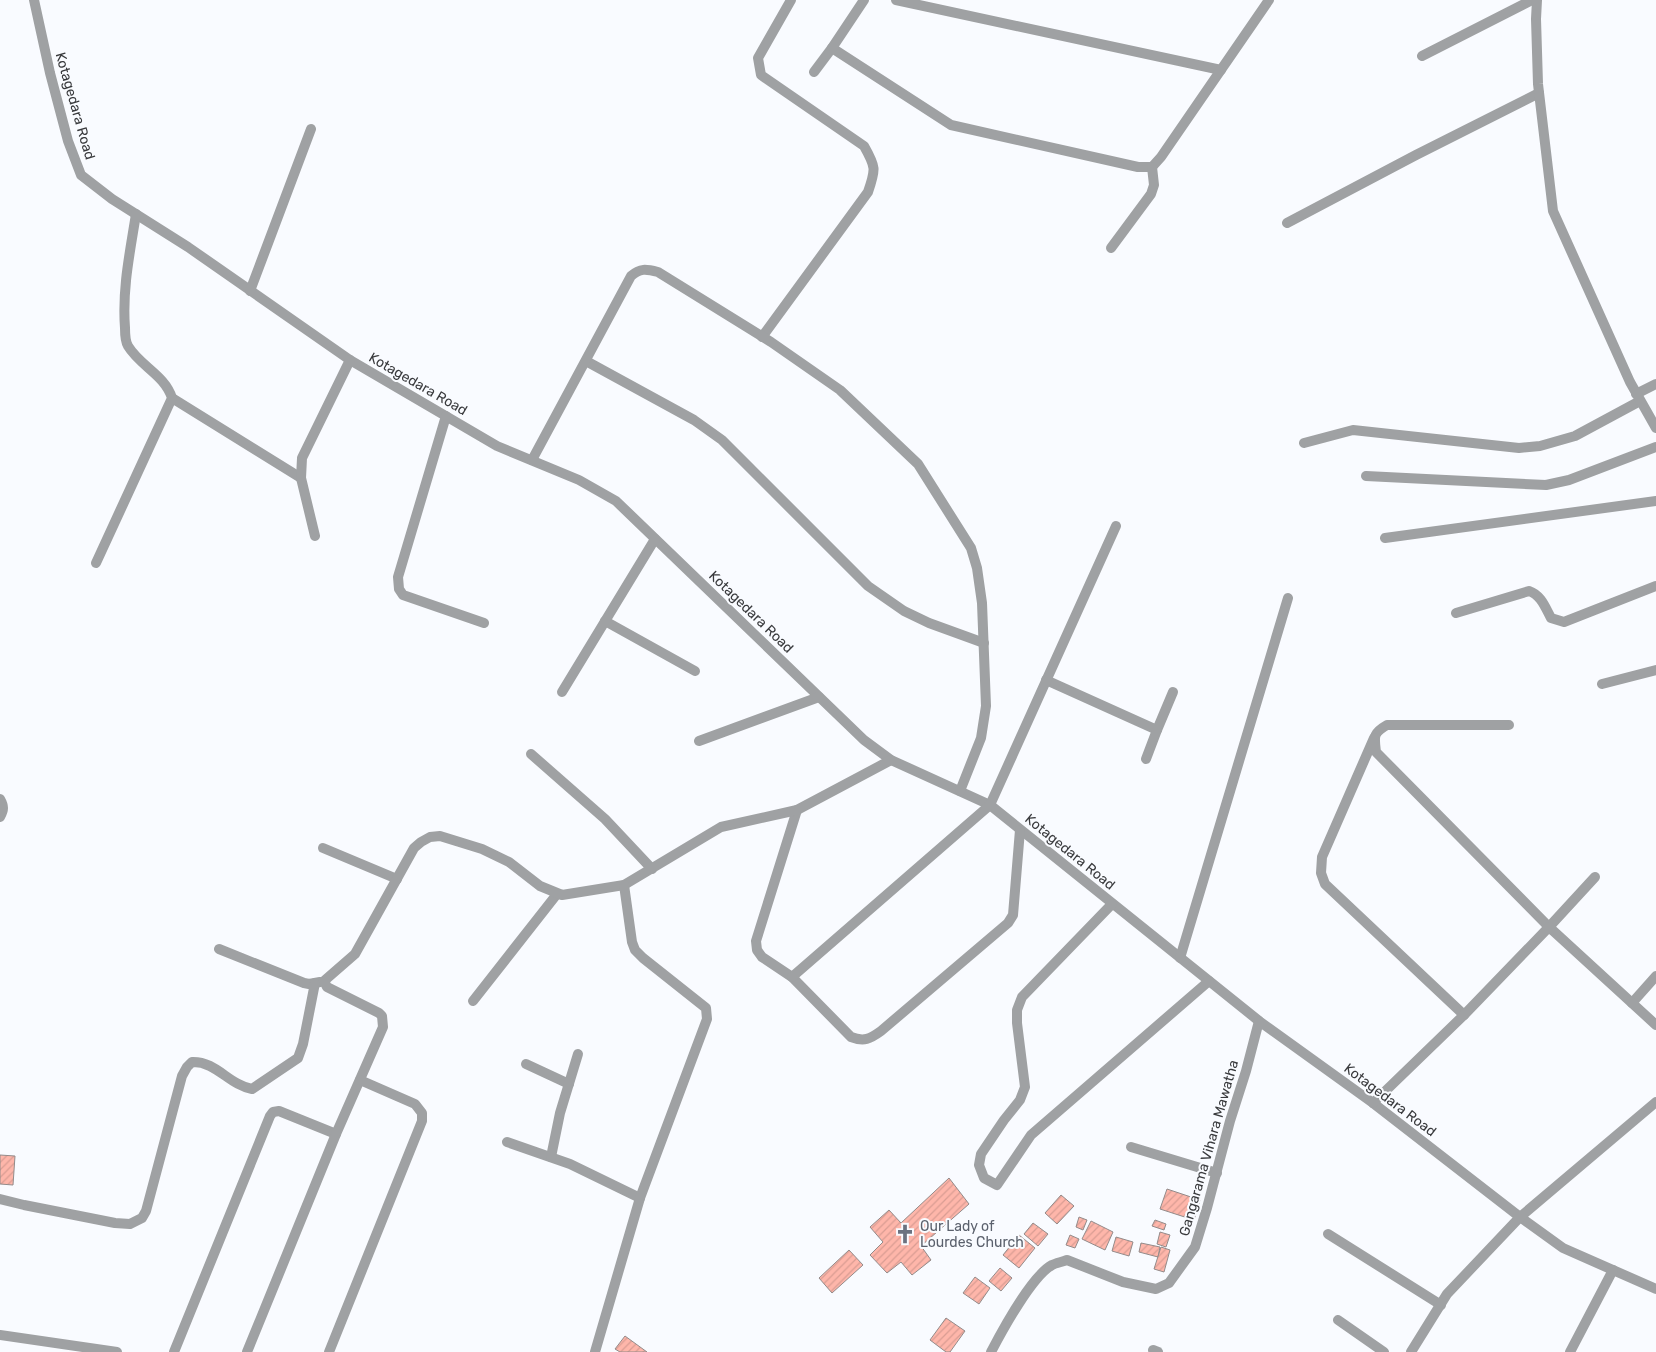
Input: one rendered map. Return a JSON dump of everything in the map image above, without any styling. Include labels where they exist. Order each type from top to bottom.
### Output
[{"type":"street","name":"Kotagedara Road","points":[[34,0],[50,73],[68,141],[81,175],[112,199],[188,246],[350,360],[497,446],[579,480],[616,501],[864,740],[891,760],[990,805],[1259,1021],[1373,1104],[1563,1248],[1656,1289]]},
{"type":"street","points":[[762,338],[868,192],[874,175],[874,163],[864,146],[761,75],[758,58],[791,0]]},
{"type":"street","points":[[814,72],[864,0]]},
{"type":"street","points":[[896,0],[1221,70]]},
{"type":"street","points":[[1111,248],[1151,194],[1154,185],[1152,167],[1269,0]]},
{"type":"street","points":[[1422,56],[1532,0]]},
{"type":"street","points":[[1537,0],[1539,93],[1553,212],[1638,398],[1656,428]]},
{"type":"street","points":[[832,48],[951,125],[1138,167],[1152,167]]},
{"type":"street","points":[[1287,223],[1539,93]]},
{"type":"street","points":[[250,291],[311,129]]},
{"type":"street","points":[[96,563],[172,398],[170,390],[135,357],[126,344],[124,295],[136,214]]},
{"type":"street","points":[[532,460],[631,276],[645,269],[658,272],[840,390],[918,464],[971,548],[977,568],[982,603],[986,706],[981,738],[960,791]]},
{"type":"street","points":[[315,536],[301,478],[302,458],[350,360]]},
{"type":"street","points":[[586,361],[694,420],[722,440],[868,586],[904,611],[929,623],[984,643]]},
{"type":"street","points":[[1304,442],[1352,430],[1519,448],[1540,446],[1574,436],[1638,398],[1656,384]]},
{"type":"street","points":[[172,398],[301,478]]},
{"type":"street","points":[[446,416],[398,583],[403,595],[484,623]]},
{"type":"street","points":[[1366,476],[1546,486],[1569,480],[1656,447]]},
{"type":"street","points":[[1386,538],[1656,501]]},
{"type":"street","points":[[792,977],[990,805],[1116,526]]},
{"type":"street","points":[[562,692],[655,538]]},
{"type":"street","points":[[1456,613],[1529,590],[1535,592],[1540,598],[1551,618],[1564,622],[1656,586]]},
{"type":"street","points":[[1180,958],[1288,598]]},
{"type":"street","points":[[605,621],[695,671]]},
{"type":"street","points":[[1602,684],[1656,670]]},
{"type":"street","points":[[1046,680],[1158,730]]},
{"type":"street","points":[[1146,760],[1173,692]]},
{"type":"street","points":[[699,740],[819,696]]},
{"type":"street","points":[[1464,1015],[1325,884],[1321,873],[1322,857],[1378,731],[1387,725],[1509,725]]},
{"type":"street","points":[[1374,738],[1376,752],[1549,927],[1656,1025]]},
{"type":"street","points":[[531,754],[605,818],[652,869]]},
{"type":"street","points":[[219,949],[304,983],[319,982],[355,954],[414,848],[430,837],[440,836],[482,849],[509,862],[540,886],[562,896],[624,885],[721,827],[796,810],[891,760]]},
{"type":"street","points":[[0,799],[3,811],[0,817]]},
{"type":"street","points":[[796,810],[756,941],[757,950],[762,957],[792,977],[851,1037],[859,1040],[870,1039],[881,1031],[1008,923],[1013,915],[1020,830]]},
{"type":"street","points":[[323,848],[397,879]]},
{"type":"street","points":[[1373,1104],[1464,1015],[1595,877]]},
{"type":"street","points":[[595,1352],[640,1198],[708,1019],[707,1011],[702,1004],[635,950],[632,942],[624,885]]},
{"type":"street","points":[[473,1002],[557,894]]},
{"type":"street","points":[[1112,904],[1022,997],[1017,1010],[1025,1087],[1020,1100],[981,1154],[979,1165],[984,1178],[997,1185],[1031,1135],[1209,981]]},
{"type":"street","points":[[1632,1003],[1656,976]]},
{"type":"street","points":[[0,1199],[115,1223],[130,1224],[142,1218],[146,1211],[182,1076],[187,1067],[192,1062],[205,1063],[237,1084],[252,1089],[298,1058],[319,982]]},
{"type":"street","points":[[247,1352],[336,1134],[383,1027],[382,1016],[379,1013],[319,982]]},
{"type":"street","name":"Gangarama Vihara Mawatha","points":[[991,1352],[1036,1278],[1051,1265],[1067,1260],[1123,1282],[1156,1289],[1169,1283],[1195,1247],[1259,1021]]},
{"type":"street","points":[[551,1157],[560,1113],[578,1054]]},
{"type":"street","points":[[526,1064],[569,1084]]},
{"type":"street","points":[[329,1352],[422,1121],[422,1112],[415,1104],[360,1080]]},
{"type":"street","points":[[1411,1352],[1448,1294],[1520,1217],[1656,1102]]},
{"type":"street","points":[[174,1352],[266,1125],[273,1112],[279,1111],[336,1134]]},
{"type":"street","points":[[507,1142],[551,1157],[640,1198]]},
{"type":"street","points":[[1131,1147],[1217,1173]]},
{"type":"street","points":[[1328,1234],[1440,1305]]},
{"type":"street","points":[[1570,1352],[1614,1270]]},
{"type":"street","points":[[1338,1320],[1384,1352]]},
{"type":"street","points":[[0,1335],[117,1352]]},
{"type":"building","points":[[0,1155],[15,1156],[13,1185],[0,1184]]},
{"type":"building","name":"Our Lady of Lourdes Church","points":[[949,1178],[969,1204],[921,1246],[931,1260],[912,1275],[901,1262],[887,1273],[870,1255],[883,1242],[870,1227],[889,1210],[901,1223]]},
{"type":"building","points":[[1167,1189],[1200,1200],[1194,1220],[1160,1209]]},
{"type":"building","points":[[1061,1195],[1074,1206],[1057,1224],[1045,1213]]},
{"type":"building","points":[[1079,1217],[1087,1220],[1083,1230],[1076,1227]]},
{"type":"building","points":[[1155,1220],[1166,1224],[1164,1230],[1152,1226]]},
{"type":"building","points":[[1091,1221],[1113,1232],[1105,1250],[1082,1239]]},
{"type":"building","points":[[1033,1223],[1048,1234],[1038,1246],[1024,1234]]},
{"type":"building","points":[[1160,1232],[1170,1235],[1166,1247],[1157,1244]]},
{"type":"building","points":[[1019,1235],[1035,1248],[1019,1268],[1003,1255]]},
{"type":"building","points":[[1070,1235],[1079,1239],[1075,1248],[1066,1245]]},
{"type":"building","points":[[1116,1237],[1133,1242],[1129,1256],[1112,1251]]},
{"type":"building","points":[[1141,1243],[1160,1247],[1158,1257],[1139,1252]]},
{"type":"building","points":[[1161,1247],[1170,1250],[1164,1272],[1154,1269]]},
{"type":"building","points":[[849,1250],[863,1265],[832,1293],[819,1278]]},
{"type":"building","points":[[1000,1268],[1012,1278],[1001,1291],[989,1281]]},
{"type":"building","points":[[975,1277],[990,1288],[979,1304],[963,1293]]},
{"type":"building","points":[[946,1318],[965,1331],[950,1352],[946,1352],[930,1340]]},
{"type":"building","points":[[625,1336],[647,1352],[620,1352],[615,1349]]},
{"type":"place","name":"Our Lady of Lourdes Church","points":[[905,1234]]}]
